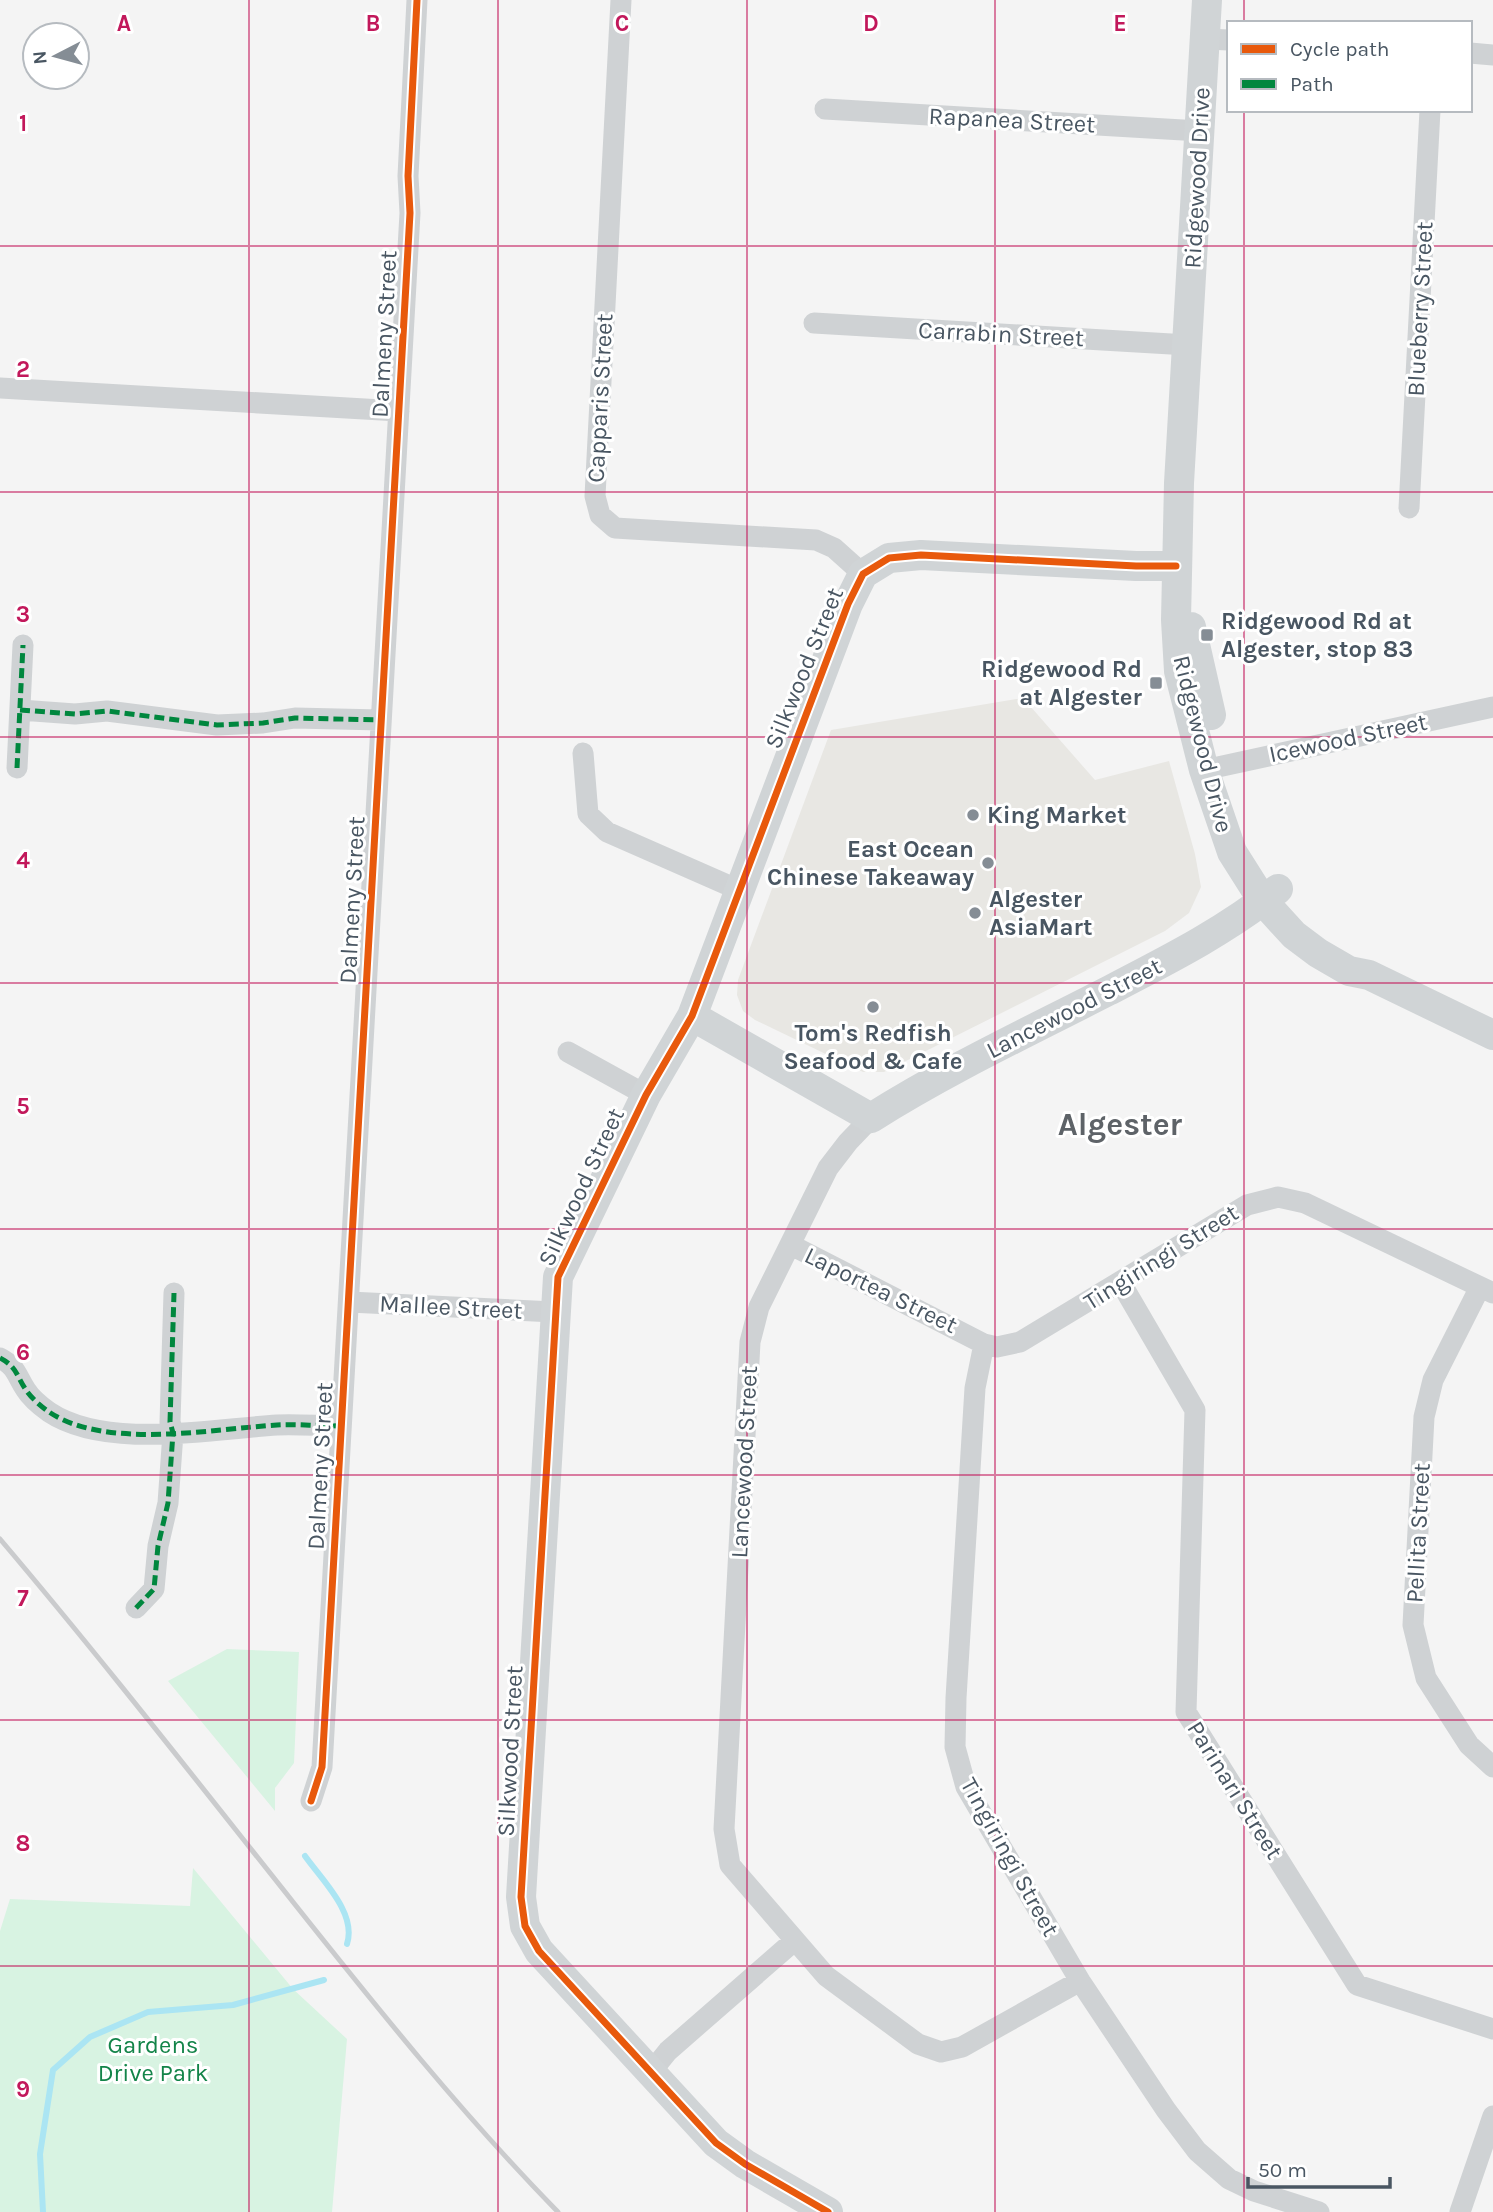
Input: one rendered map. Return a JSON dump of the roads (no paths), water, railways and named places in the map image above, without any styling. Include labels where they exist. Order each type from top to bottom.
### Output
[{"type":"street","name":"Dalmeny Street","points":[[311,1801],[322,1767],[410,213],[408,176],[417,0]]},
{"type":"street","name":"Capparis Street","points":[[621,0],[595,496],[600,515],[615,528],[816,540],[834,548],[863,575]]},
{"type":"street","name":"Ridgewood Drive","points":[[1207,0],[1217,39],[1199,131],[1176,566],[1179,671],[1213,767],[1232,852],[1270,895],[1280,922],[1318,953],[1349,971],[1370,975],[1493,1035]]},
{"type":"street","points":[[1472,53],[1493,55]]},
{"type":"street","name":"Rapanea Street","points":[[825,109],[1199,131]]},
{"type":"street","name":"Blueberry Street","points":[[1409,508],[1430,112]]},
{"type":"street","name":"Carrabin Street","points":[[814,323],[1188,345]]},
{"type":"street","points":[[0,388],[399,411]]},
{"type":"street","name":"Silkwood Street","points":[[828,2212],[745,2164],[716,2143],[539,1951],[524,1926],[522,1897],[558,1277],[646,1095],[692,1016],[848,604],[863,575],[889,558],[920,555],[1176,566]]},
{"type":"street","points":[[17,768],[23,645]]},
{"type":"street","name":"Icewood Street","points":[[1213,767],[1493,707]]},
{"type":"street","points":[[20,710],[75,714],[107,711],[217,725],[263,723],[295,718],[381,720]]},
{"type":"street","points":[[583,752],[588,814],[607,832],[739,890]]},
{"type":"street","name":"Lancewood Street","points":[[1080,1981],[962,2047],[941,2052],[918,2044],[826,1976],[730,1865],[724,1829],[750,1342],[759,1307],[828,1168],[871,1118],[942,1076],[1161,964],[1232,922],[1270,895]]},
{"type":"street","points":[[692,1016],[871,1118]]},
{"type":"street","points":[[568,1052],[646,1095]]},
{"type":"street","name":"Tingiringi Street","points":[[1319,2212],[1254,2191],[1229,2179],[1197,2151],[1166,2110],[1080,1981],[966,1787],[954,1747],[978,1340],[997,1347],[1020,1342],[1247,1205],[1278,1197],[1305,1203],[1487,1290]]},
{"type":"street","name":"Laportea Street","points":[[791,1245],[978,1340]]},
{"type":"street","name":"Parinari Street","points":[[1121,1283],[1195,1410],[1186,1712],[1357,1985],[1493,2029]]},
{"type":"street","name":"Pellita Street","points":[[1487,1290],[1433,1380],[1424,1417],[1413,1625],[1426,1678],[1469,1745],[1493,1767]]},
{"type":"street","points":[[136,1608],[154,1589],[158,1546],[168,1503],[173,1433],[170,1422],[174,1293]]},
{"type":"street","name":"Mallee Street","points":[[349,1302],[554,1312]]},
{"type":"street","points":[[0,1358],[13,1365],[27,1392],[50,1412],[87,1430],[173,1433],[279,1425],[341,1426]]},
{"type":"street","points":[[651,2072],[668,2051],[794,1941]]},
{"type":"street","points":[[1460,2212],[1493,2116]]},
{"type":"waterway","points":[[305,1856],[343,1909],[349,1932],[347,1944]]},
{"type":"waterway","points":[[43,2212],[40,2154],[53,2070],[90,2037],[148,2012],[233,2005],[324,1980]]},
{"type":"railway","points":[[0,1539],[112,1674],[389,2022],[488,2138],[558,2212]]},
{"type":"place","name":"Ridgewood Rd at Algester, stop 83","points":[[1207,635]]},
{"type":"place","name":"Ridgewood Rd at Algester","points":[[1156,683]]},
{"type":"place","name":"King Market","points":[[973,815]]},
{"type":"place","name":"East Ocean Chinese Takeaway","points":[[988,863]]},
{"type":"place","name":"Algester AsiaMart","points":[[975,913]]},
{"type":"place","name":"Tom's Redfish Seafood & Cafe","points":[[873,1007]]},
{"type":"district","name":"Algester","points":[[1120,1124]]},
{"type":"park label","name":"Gardens Drive Park","points":[[153,2059]]}]
